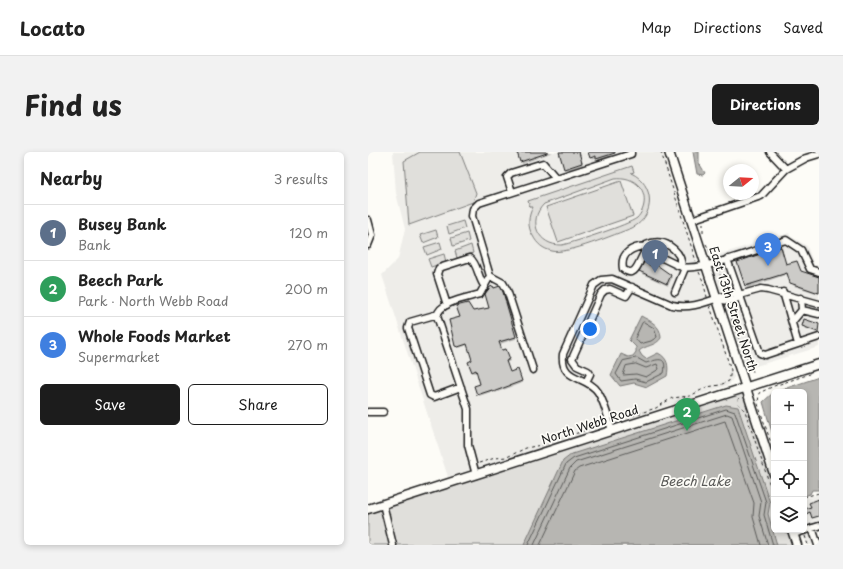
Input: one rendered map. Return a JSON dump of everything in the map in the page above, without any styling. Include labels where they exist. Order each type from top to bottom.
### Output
[{"type":"main road","name":"East 13th Street North","points":[[669,152],[771,465]]},
{"type":"main road","name":"North Webb Road","points":[[368,510],[476,475],[611,427],[746,388],[819,364]]},
{"type":"main road","points":[[793,533],[797,545]]},
{"type":"street","points":[[461,387],[434,397],[430,395],[408,328],[410,322],[438,314],[442,307],[480,294],[485,287],[490,276],[472,212],[476,204],[631,154],[631,152]]},
{"type":"street","points":[[770,152],[786,169]]},
{"type":"street","points":[[691,220],[761,196],[786,169],[816,154]]},
{"type":"street","points":[[512,192],[507,177],[510,173],[543,163],[556,178]]},
{"type":"street","points":[[368,220],[372,235],[369,243]]},
{"type":"street","points":[[675,292],[684,268],[680,256],[669,245],[657,241],[647,248],[643,252],[637,268],[632,272],[623,269],[623,259],[626,253],[636,247],[647,248],[684,268],[697,268],[786,240],[801,250],[810,269],[819,272]]},
{"type":"street","points":[[447,305],[437,274],[439,268],[470,258],[485,287]]},
{"type":"street","points":[[727,259],[760,353],[765,355],[819,337]]},
{"type":"street","points":[[490,276],[503,283],[507,290],[533,370]]},
{"type":"street","points":[[611,427],[598,393],[586,382],[566,372],[563,364],[563,354],[592,289],[601,280],[612,279],[676,306],[689,307],[717,299],[728,301],[736,299],[739,295],[760,289],[783,292],[819,304]]},
{"type":"street","points":[[586,382],[590,374],[588,371],[577,366],[572,359],[601,294],[605,290],[610,290],[626,296],[632,287]]},
{"type":"street","points":[[783,292],[798,344]]},
{"type":"street","points":[[792,322],[802,310],[801,298]]},
{"type":"street","points":[[802,310],[819,314]]},
{"type":"street","points":[[438,314],[468,409],[468,445],[476,475]]},
{"type":"street","points":[[578,320],[587,324]]},
{"type":"street","points":[[368,412],[383,412]]},
{"type":"street","points":[[383,504],[393,545]]},
{"type":"street","points":[[807,530],[819,526]]},
{"type":"street","points":[[812,528],[818,545]]},
{"type":"path","points":[[473,465],[495,458],[507,457],[526,448],[546,444],[581,432],[595,425],[611,427],[617,418],[631,416],[656,408],[672,398],[690,396],[707,387],[724,384],[730,378],[731,370],[661,152]]},
{"type":"path","points":[[759,393],[813,372]]},
{"type":"path","points":[[759,393],[758,404],[771,443]]},
{"type":"path","points":[[738,398],[737,402],[745,411],[771,488]]},
{"type":"path","points":[[807,497],[819,493]]},
{"type":"path","points":[[804,533],[808,545]]},
{"type":"shaded area","points":[[393,152],[662,152],[734,377],[729,385],[563,441],[448,477],[382,275],[398,259],[405,229],[396,193]]},
{"type":"shaded area","points":[[420,152],[460,152],[476,193],[473,202],[409,225],[404,161]]},
{"type":"shaded area","points":[[632,166],[634,172],[631,173],[639,178],[645,185],[650,200],[649,208],[645,216],[640,223],[632,228],[579,247],[559,251],[552,251],[541,246],[531,233],[529,218],[533,207],[530,207],[528,201]],"holes":[[[618,178],[631,180],[640,187],[644,195],[642,211],[637,218],[613,229],[562,245],[554,244],[541,237],[536,225],[536,218],[544,204]]]},
{"type":"shaded area","points":[[621,181],[633,216],[558,242],[546,207]]},
{"type":"shaded area","points":[[463,221],[465,228],[449,234],[447,226]]},
{"type":"shaded area","points":[[436,230],[438,237],[423,243],[420,235]]},
{"type":"shaded area","points":[[467,233],[469,241],[453,246],[451,238]]},
{"type":"shaded area","points":[[789,233],[790,236],[807,246],[814,265],[819,266],[819,347],[746,369],[708,258]]},
{"type":"shaded area","points":[[440,242],[442,249],[427,255],[424,247]]},
{"type":"shaded area","points":[[471,245],[473,253],[457,258],[455,251]]},
{"type":"shaded area","points":[[444,254],[446,262],[431,267],[428,259]]},
{"type":"shaded area","name":"Beech Lake","points":[[746,388],[771,465],[771,533],[793,533],[797,545],[368,545],[368,511]]},
{"type":"shaded area","points":[[819,494],[819,545],[807,545],[803,533],[807,533],[807,498]]},
{"type":"water","points":[[693,152],[699,152],[699,163],[705,173],[703,175],[697,174]]},
{"type":"water","points":[[641,316],[657,327],[661,334],[661,338],[656,343],[639,351],[646,359],[658,353],[664,357],[668,366],[667,376],[647,387],[634,383],[620,386],[611,375],[621,354],[628,357],[633,356],[636,352],[636,347],[629,340]]},
{"type":"water","points":[[819,377],[819,490],[812,490],[810,494],[807,495],[807,389],[784,389]]},
{"type":"water","points":[[771,395],[771,429],[763,402]]},
{"type":"water","name":"Beech Lake","points":[[726,405],[738,407],[770,503],[768,514],[771,524],[771,533],[774,533],[777,545],[524,545],[563,461],[572,454]]},
{"type":"building","points":[[517,152],[547,152],[547,153],[520,162]]},
{"type":"building","points":[[559,152],[579,152],[582,163],[564,169]]},
{"type":"building","points":[[588,152],[615,153],[596,159],[596,156],[590,158]]},
{"type":"building","points":[[781,247],[786,264],[797,261],[801,271],[819,277],[819,293],[790,283],[787,273],[745,286],[737,262]]},
{"type":"building","points":[[644,262],[651,266],[654,263],[671,275],[667,284],[639,271]]},
{"type":"building","points":[[493,286],[494,288],[500,286],[503,292],[516,337],[499,342],[502,350],[506,349],[510,359],[506,361],[510,372],[518,369],[522,381],[493,392],[492,390],[477,395],[474,386],[480,384],[476,370],[472,372],[468,362],[472,360],[467,344],[458,347],[455,346],[449,320],[460,317],[456,306],[468,303],[473,311],[489,308],[485,294],[490,287]]},
{"type":"building","points":[[804,319],[819,324],[818,332],[802,326]]},
{"type":"building","points":[[819,499],[819,516],[812,518],[810,512],[807,514],[807,508],[811,507],[809,503]]},
{"type":"place","name":"Whole Foods Market","points":[[768,266]]},
{"type":"place","name":"Busey Bank","points":[[655,273]]},
{"type":"place","name":"Beech Park","points":[[687,431]]}]
